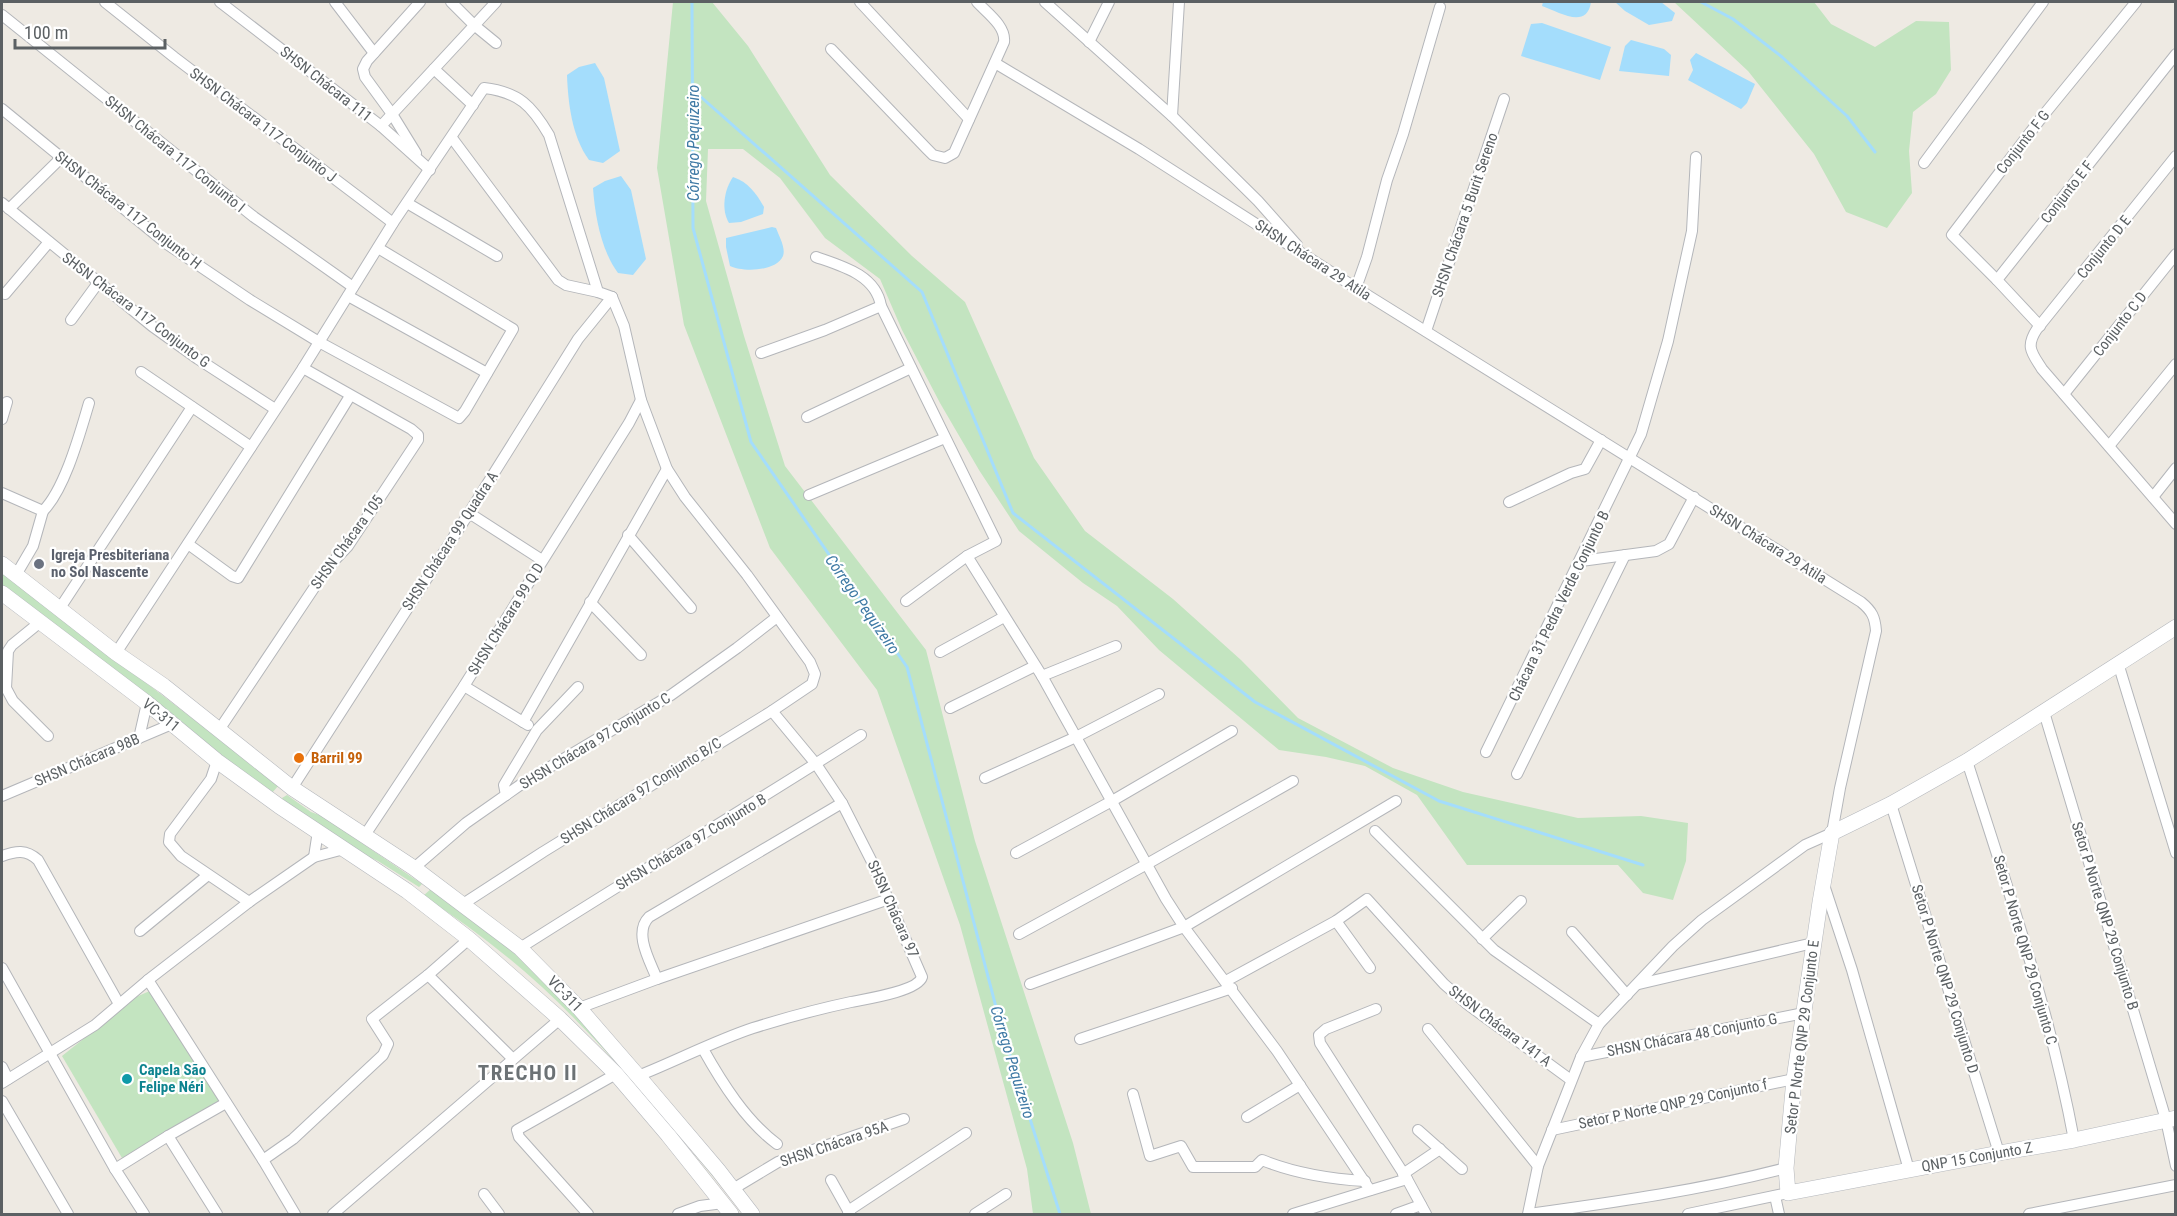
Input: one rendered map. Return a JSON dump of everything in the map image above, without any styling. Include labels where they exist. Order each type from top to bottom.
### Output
[{"type":"main road","name":"VC-311","points":[[2,564],[116,653],[164,686],[292,788],[420,872],[520,948],[579,1008],[734,1189],[752,1215]]},
{"type":"main road","name":"VC-311","points":[[2,593],[147,703],[217,761],[279,806],[407,891],[469,939],[560,1018],[616,1074],[727,1209]]},
{"type":"main road","points":[[1832,833],[1891,804],[1967,761],[2175,627]]},
{"type":"main road","points":[[62,640],[85,648],[90,646],[90,636],[84,628]]},
{"type":"main road","points":[[279,806],[275,795],[280,790],[292,788]]},
{"type":"main road","name":"Setor P Norte QNP 29 Conjunto E","points":[[1782,1195],[1794,1079],[1832,833]]},
{"type":"main road","points":[[407,891],[415,893],[422,891],[426,884],[420,872]]},
{"type":"main road","name":"QNP 15 Conjunto Z","points":[[1782,1195],[2074,1140],[2171,1119]]},
{"type":"street","name":"SHSN Chácara 117 Conjunto J","points":[[105,2],[393,224]]},
{"type":"street","name":"SHSN Chácara 111","points":[[220,2],[381,126],[426,166]]},
{"type":"street","points":[[420,2],[367,61],[363,69],[426,166]]},
{"type":"street","points":[[451,2],[496,43]]},
{"type":"street","points":[[381,126],[496,2]]},
{"type":"street","points":[[860,2],[969,119]]},
{"type":"street","points":[[831,49],[933,155],[945,158],[954,153],[1005,36],[1000,26],[977,2]]},
{"type":"street","points":[[1045,2],[1172,116],[1258,201],[1308,256]]},
{"type":"street","points":[[1089,42],[1109,2]]},
{"type":"street","points":[[1172,116],[1179,2]]},
{"type":"street","points":[[1924,163],[2043,2]]},
{"type":"street","name":"Conjunto F G","points":[[1997,280],[1952,235],[2042,117],[2136,2]]},
{"type":"street","points":[[339,3],[374,53]]},
{"type":"street","points":[[1356,288],[1440,7]]},
{"type":"street","name":"SHSN Chácara 117 Conjunto I","points":[[2,15],[254,217],[351,291],[487,373]]},
{"type":"street","name":"Conjunto E F","points":[[1997,280],[2175,54]]},
{"type":"street","name":"SHSN Chácara 29 Atila","points":[[995,63],[1139,149],[1356,288],[1694,497],[1871,610],[1875,618],[1876,631],[1832,833]]},
{"type":"street","points":[[434,69],[473,105]]},
{"type":"street","points":[[116,653],[303,368],[407,203],[426,166],[452,138],[484,88],[500,89],[519,98],[535,111],[549,135],[598,292]]},
{"type":"street","name":"SHSN Chácara 5 Burit Sereno","points":[[1426,331],[1504,99]]},
{"type":"street","name":"SHSN Chácara 117 Conjunto H","points":[[2,109],[167,244],[241,294],[319,342],[459,418],[487,373]]},
{"type":"street","points":[[452,138],[558,280],[566,285],[612,297],[624,326],[640,400],[667,469],[685,497],[777,617]]},
{"type":"street","name":"Conjunto D E","points":[[2064,394],[2042,369],[2032,352],[2032,337],[2175,156]]},
{"type":"street","points":[[1631,459],[1659,377],[1692,231],[1696,157]]},
{"type":"street","points":[[5,206],[60,158]]},
{"type":"street","points":[[407,203],[497,256]]},
{"type":"street","name":"SHSN Chácara 117 Conjunto G","points":[[5,206],[98,283],[198,359],[275,409]]},
{"type":"street","points":[[6,294],[49,243]]},
{"type":"street","points":[[378,248],[513,329],[487,373]]},
{"type":"street","name":"Conjunto C D","points":[[2064,394],[2175,254]]},
{"type":"street","points":[[816,256],[861,276],[877,291],[881,306],[996,541],[967,556],[906,601]]},
{"type":"street","points":[[1997,280],[2040,326]]},
{"type":"street","points":[[71,320],[98,283]]},
{"type":"street","name":"SHSN Chácara 99 Quadra A","points":[[292,788],[469,513],[581,333],[612,297]]},
{"type":"street","points":[[760,353],[825,330],[881,306]]},
{"type":"street","points":[[2109,446],[2175,364]]},
{"type":"street","name":"SHSN Chácara 105","points":[[219,730],[328,567],[348,546],[418,440],[418,435],[411,429],[303,368]]},
{"type":"street","points":[[807,417],[911,368]]},
{"type":"street","points":[[141,372],[251,447]]},
{"type":"street","points":[[2064,394],[2175,524]]},
{"type":"street","points":[[188,544],[238,578],[350,396]]},
{"type":"street","name":"SHSN Chácara 99 Q D","points":[[365,835],[464,686],[629,423],[640,400]]},
{"type":"street","points":[[2,419],[7,402]]},
{"type":"street","points":[[16,575],[33,546],[43,511],[51,502],[70,460],[89,403]]},
{"type":"street","points":[[60,608],[192,407]]},
{"type":"street","points":[[809,495],[945,438]]},
{"type":"street","points":[[1509,502],[1570,473],[1585,469],[1601,441]]},
{"type":"street","name":"Chácara 31 Pedra Verde Conjunto B","points":[[1486,752],[1631,459]]},
{"type":"street","points":[[2153,497],[2175,468]]},
{"type":"street","points":[[524,722],[667,469]]},
{"type":"street","points":[[2,493],[43,511]]},
{"type":"street","points":[[1581,561],[1656,551],[1665,547],[1669,544],[1694,497]]},
{"type":"street","points":[[469,513],[542,560]]},
{"type":"street","points":[[628,535],[691,608]]},
{"type":"street","points":[[1516,774],[1625,555]]},
{"type":"street","points":[[967,556],[1042,676],[1184,927],[1229,985],[1368,1185]]},
{"type":"street","points":[[590,602],[641,655]]},
{"type":"street","name":"SHSN Chácara 97 Conjunto B/C","points":[[463,904],[812,684],[815,674],[810,662],[777,617]]},
{"type":"street","name":"SHSN Chácara 97 Conjunto C","points":[[420,872],[466,823],[569,754],[672,695],[777,617]]},
{"type":"street","points":[[940,652],[1004,617]]},
{"type":"street","points":[[39,623],[8,651],[6,688],[13,701],[48,736]]},
{"type":"street","points":[[1042,676],[1116,646]]},
{"type":"street","points":[[2118,663],[2175,853]]},
{"type":"street","points":[[950,708],[1035,666]]},
{"type":"street","points":[[464,686],[537,730]]},
{"type":"street","points":[[506,795],[504,786],[537,730],[578,687]]},
{"type":"street","points":[[985,778],[1076,737],[1159,694]]},
{"type":"street","points":[[2,708],[13,701]]},
{"type":"street","points":[[139,738],[147,703]]},
{"type":"street","name":"SHSN Chácara 97","points":[[638,1077],[751,1029],[831,1006],[892,993],[920,983],[922,980],[922,973],[889,899],[842,803],[816,764],[772,711]]},
{"type":"street","name":"Setor P Norte QNP 29 Conjunto B","points":[[2044,712],[2171,1119],[2175,1166]]},
{"type":"street","name":"SHSN Chácara 98B","points":[[2,796],[172,724]]},
{"type":"street","points":[[1016,853],[1112,801],[1232,731]]},
{"type":"street","name":"SHSN Chácara 97 Conjunto B","points":[[520,948],[861,735]]},
{"type":"street","points":[[217,761],[211,779],[170,834],[169,842],[181,856],[249,902]]},
{"type":"street","name":"Setor P Norte QNP 29 Conjunto C","points":[[1967,761],[2044,1013],[2062,1078],[2074,1140]]},
{"type":"street","points":[[211,779],[232,772]]},
{"type":"street","points":[[1019,934],[1293,781]]},
{"type":"street","points":[[1030,984],[1184,927],[1396,801]]},
{"type":"street","points":[[657,979],[642,935],[642,926],[648,917],[842,803]]},
{"type":"street","name":"Setor P Norte QNP 29 Conjunto D","points":[[1891,804],[1999,1153]]},
{"type":"street","points":[[314,857],[318,831]]},
{"type":"street","points":[[1375,831],[1494,950],[1544,983],[1599,1024]]},
{"type":"street","points":[[1786,1168],[1749,1178],[1663,1194],[1529,1215],[1538,1166],[1571,1080],[1599,1024],[1673,946],[1709,914],[1804,845],[1832,833]]},
{"type":"street","points":[[2,1067],[5,1081],[51,1054],[94,1025],[249,902],[314,857],[347,851]]},
{"type":"street","points":[[2,854],[27,852],[38,860],[119,1004]]},
{"type":"street","points":[[140,931],[208,875]]},
{"type":"street","name":"Setor P Norte QNP 29 Conjunto E","points":[[1823,881],[1852,970],[1909,1170]]},
{"type":"street","name":"SHSN Chácara 141 A","points":[[1336,921],[1367,898],[1467,1004],[1571,1080]]},
{"type":"street","points":[[579,1008],[889,899]]},
{"type":"street","points":[[1482,939],[1521,902]]},
{"type":"street","points":[[1080,1039],[1229,985],[1336,921],[1370,968]]},
{"type":"street","points":[[1572,932],[1627,995]]},
{"type":"street","points":[[263,1160],[293,1139],[383,1055],[388,1044],[372,1020],[469,939]]},
{"type":"street","points":[[1638,984],[1814,943]]},
{"type":"street","points":[[2,968],[115,1169],[144,1215]]},
{"type":"street","points":[[428,975],[513,1059]]},
{"type":"street","points":[[148,980],[263,1160],[295,1215]]},
{"type":"street","points":[[1376,1009],[1326,1029],[1319,1035],[1319,1039],[1325,1053],[1424,1210],[1396,1215]]},
{"type":"street","name":"SHSN Chácara 48 Conjunto G","points":[[1581,1057],[1804,1013]]},
{"type":"street","points":[[333,1215],[560,1018]]},
{"type":"street","points":[[1428,1029],[1538,1166]]},
{"type":"street","points":[[703,1049],[716,1071],[758,1128],[777,1144]]},
{"type":"street","points":[[588,1215],[519,1137],[517,1130],[616,1074]]},
{"type":"street","name":"Setor P Norte QNP 29 Conjunto f","points":[[1552,1130],[1794,1079]]},
{"type":"street","points":[[1247,1117],[1300,1085]]},
{"type":"street","points":[[1133,1094],[1150,1155],[1181,1146],[1193,1167],[1255,1167],[1262,1161],[1281,1168],[1368,1185]]},
{"type":"street","points":[[2,1101],[68,1215]]},
{"type":"street","points":[[115,1169],[226,1103]]},
{"type":"street","name":"SHSN Chácara 95A","points":[[734,1189],[778,1162],[904,1119]]},
{"type":"street","points":[[1418,1130],[1462,1169]]},
{"type":"street","points":[[831,1180],[849,1213],[966,1133]]},
{"type":"street","points":[[168,1136],[217,1215]]},
{"type":"street","points":[[1293,1215],[1368,1185],[1405,1177],[1440,1149]]},
{"type":"street","points":[[2029,1215],[2175,1185]]},
{"type":"street","points":[[700,1206],[710,1187]]},
{"type":"street","points":[[484,1194],[499,1215]]},
{"type":"street","points":[[975,1215],[1006,1194]]},
{"type":"street","points":[[1688,1215],[1714,1212],[1782,1195],[1779,1215]]},
{"type":"street","points":[[678,1215],[700,1206],[727,1209]]},
{"type":"green space","points":[[673,2],[712,2],[748,46],[830,175],[912,256],[965,302],[1034,458],[1085,531],[1173,599],[1241,660],[1298,718],[1393,768],[1463,792],[1578,818],[1641,816],[1688,823],[1686,861],[1673,900],[1643,893],[1618,865],[1467,865],[1417,795],[1365,766],[1279,750],[1159,650],[1117,606],[1083,583],[1019,531],[979,470],[940,403],[902,330],[880,279],[825,238],[780,178],[743,149],[708,149],[706,201],[744,336],[785,466],[926,650],[975,841],[1073,1143],[1091,1214],[1033,1214],[1027,1169],[960,925],[877,690],[770,548],[684,325],[657,168]]},
{"type":"green space","points":[[1674,2],[1814,2],[1831,24],[1875,47],[1916,21],[1949,22],[1951,70],[1936,94],[1913,112],[1909,151],[1912,193],[1887,228],[1846,212],[1814,154],[1748,71]]},
{"type":"green space","points":[[2,572],[279,785],[271,794],[2,586]]},
{"type":"green space","points":[[287,795],[422,884],[419,887],[378,861],[362,854],[285,803],[282,798]]},
{"type":"green space","points":[[432,888],[489,929],[552,990],[631,1074],[736,1204],[594,1038],[514,962],[423,896]]},
{"type":"green space","points":[[152,990],[219,1095],[219,1101],[122,1158],[62,1056],[136,997]]},
{"type":"water","points":[[1543,2],[1591,2],[1584,15],[1571,17],[1542,6]]},
{"type":"water","points":[[1615,2],[1661,2],[1675,13],[1672,21],[1649,25],[1625,11]]},
{"type":"water","points":[[1542,23],[1611,47],[1600,80],[1521,56],[1531,24]]},
{"type":"water","points":[[1631,40],[1664,49],[1671,55],[1669,76],[1619,71],[1625,46]]},
{"type":"water","points":[[1696,53],[1755,84],[1747,103],[1741,109],[1688,80],[1693,70],[1690,60]]},
{"type":"water","points":[[595,63],[604,78],[620,151],[603,163],[589,160],[583,151],[572,119],[567,75],[579,67]]},
{"type":"water","points":[[621,176],[631,190],[646,259],[633,275],[618,273],[612,264],[600,232],[594,199],[593,188]]},
{"type":"water","points":[[733,177],[743,182],[755,193],[764,207],[763,214],[741,222],[729,223],[725,212],[725,200],[727,188]]},
{"type":"water","points":[[776,228],[783,246],[784,253],[779,261],[766,268],[750,270],[730,266],[726,238]]},
{"type":"waterway","name":"Córrego Pequizeiro","points":[[692,2],[693,228],[751,442],[907,667],[1002,1030],[1060,1214]]},
{"type":"waterway","points":[[1701,2],[1733,19],[1782,57],[1847,116],[1875,152]]},
{"type":"waterway","points":[[693,90],[922,292],[1013,513],[1255,702],[1439,801],[1643,865]]},
{"type":"place","name":"Igreja Presbiteriana no Sol Nascente","points":[[39,564]]},
{"type":"place","name":"Barril 99","points":[[299,758]]},
{"type":"place","name":"Capela São Felipe Néri","points":[[127,1079]]},
{"type":"district","name":"TRECHO II","points":[[528,1073]]}]
